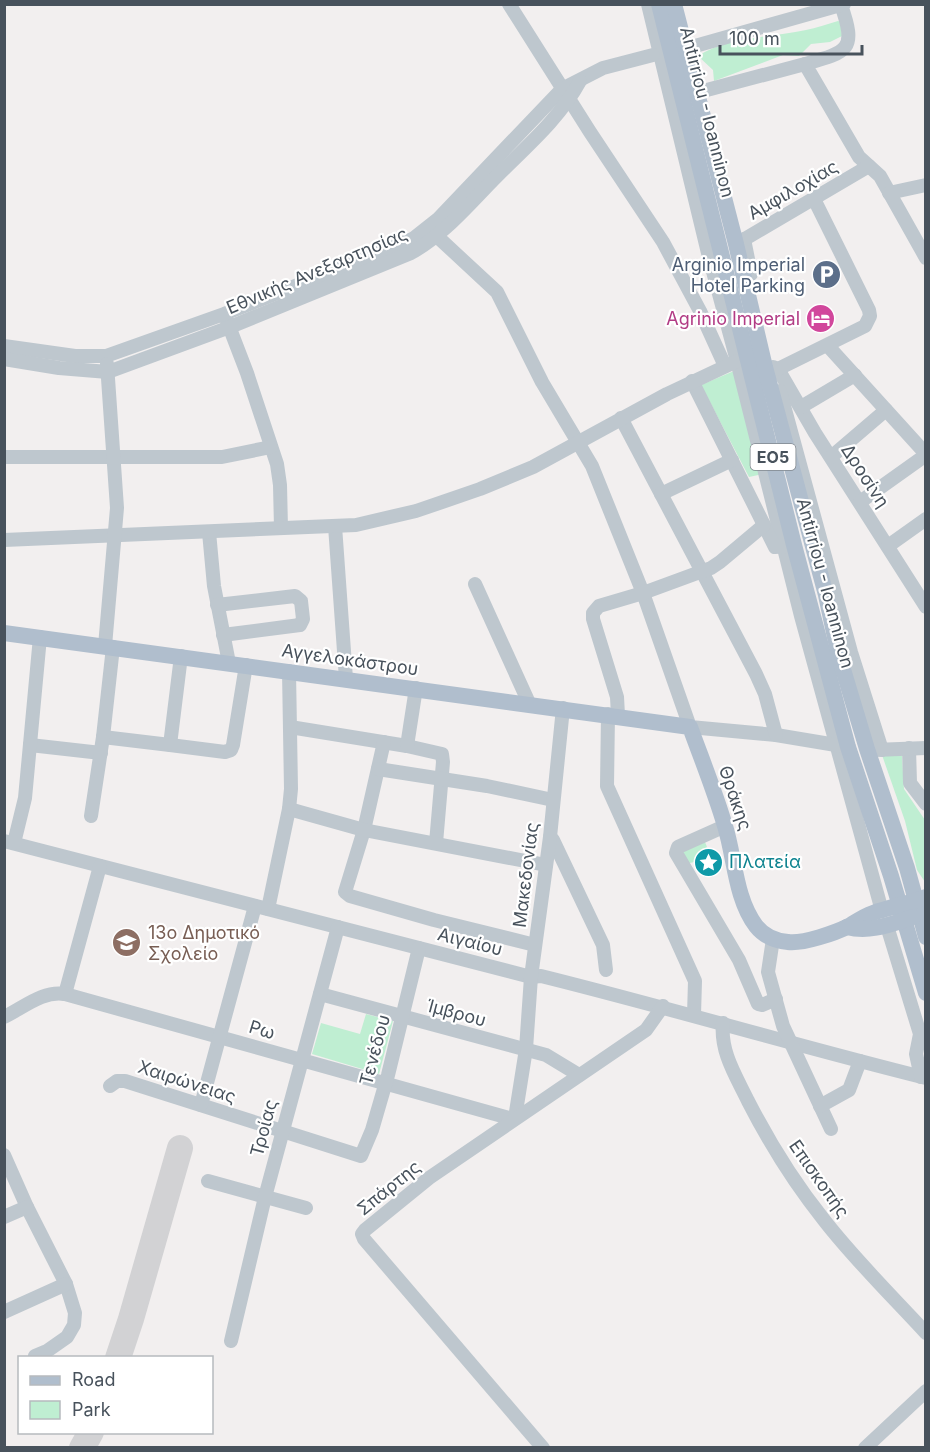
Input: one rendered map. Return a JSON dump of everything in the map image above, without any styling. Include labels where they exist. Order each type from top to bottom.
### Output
[{"type":"main road","name":"Antirriou - Ioanninon","points":[[659,4],[740,242],[826,595],[875,750],[915,908],[926,993]]},
{"type":"main road","name":"Antirriou - Ioanninon","points":[[674,4],[690,95],[789,546],[842,746],[926,937]]},
{"type":"main road","name":"Αγγελοκάστρου","points":[[4,633],[529,703],[690,727]]},
{"type":"main road","name":"Θράκης","points":[[690,727],[725,825],[747,910],[763,933],[773,939]]},
{"type":"main road","points":[[773,939],[789,943],[807,940],[847,927],[872,913],[885,918],[915,908]]},
{"type":"street","points":[[509,4],[663,242],[731,363]]},
{"type":"street","points":[[648,4],[708,253],[731,363],[789,546],[775,547],[692,381]]},
{"type":"street","points":[[690,95],[805,64],[838,52],[847,45],[850,36],[843,5],[695,46]]},
{"type":"street","name":"Εθνικής Ανεξαρτησίας","points":[[4,359],[58,368],[108,372],[230,327],[411,253],[580,81],[603,68],[653,55]]},
{"type":"street","points":[[805,64],[859,157],[880,176],[926,258]]},
{"type":"street","name":"Αμφιλοχίας","points":[[740,242],[869,166]]},
{"type":"street","points":[[889,192],[926,185]]},
{"type":"street","points":[[776,368],[865,326],[870,316],[814,199]]},
{"type":"street","points":[[433,232],[497,292],[542,382],[598,477],[643,593],[690,727],[776,735],[842,746],[885,918],[920,1034],[916,1054],[923,1078]]},
{"type":"street","name":"Εθνικής Ανεξαρτησίας","points":[[4,346],[75,356],[106,356],[224,314],[433,232]]},
{"type":"street","points":[[224,314],[247,373],[279,476],[281,528]]},
{"type":"street","points":[[828,345],[924,449],[860,502]]},
{"type":"street","points":[[764,347],[776,368],[845,654]]},
{"type":"street","points":[[91,816],[103,737],[117,508],[106,356]]},
{"type":"street","points":[[4,540],[362,525],[416,511],[480,489],[533,467],[621,418],[731,363]]},
{"type":"street","name":"Δροσίνη","points":[[776,368],[888,546],[920,585],[926,607]]},
{"type":"street","points":[[801,407],[855,375]]},
{"type":"street","points":[[831,457],[886,410]]},
{"type":"street","points":[[621,418],[756,674],[765,694],[776,735]]},
{"type":"street","points":[[794,442],[809,433],[815,433]]},
{"type":"street","points":[[4,457],[222,457],[271,447]]},
{"type":"street","points":[[661,494],[732,460]]},
{"type":"street","points":[[888,546],[926,519]]},
{"type":"street","points":[[694,1015],[695,981],[607,786],[613,715],[617,697],[592,619],[593,613],[599,606],[643,593],[720,562],[764,525]]},
{"type":"street","points":[[335,526],[346,679]]},
{"type":"street","points":[[103,737],[225,752],[231,750],[237,664],[223,635],[209,532]]},
{"type":"street","points":[[476,584],[529,703]]},
{"type":"street","points":[[217,604],[296,597],[301,601],[303,619],[300,625],[223,635]]},
{"type":"street","points":[[9,842],[25,798],[40,638]]},
{"type":"street","points":[[170,745],[181,657]]},
{"type":"street","points":[[201,1105],[220,1037],[262,907],[289,809],[291,772],[289,671]]},
{"type":"street","points":[[407,746],[416,688]]},
{"type":"street","name":"Μακεδονίας","points":[[514,1119],[526,1049],[531,977],[550,837],[563,708]]},
{"type":"street","points":[[290,727],[407,746],[443,755],[436,843]]},
{"type":"street","points":[[384,742],[364,830],[344,890],[348,896],[535,945]]},
{"type":"street","points":[[30,746],[101,753]]},
{"type":"street","points":[[909,748],[910,783],[926,804]]},
{"type":"street","points":[[875,750],[926,748]]},
{"type":"street","points":[[378,769],[487,786],[554,800]]},
{"type":"street","points":[[289,809],[364,830],[546,865]]},
{"type":"street","points":[[725,825],[678,847],[676,853],[739,960],[758,1004],[762,1005],[776,999]]},
{"type":"street","points":[[550,837],[556,845],[603,945],[606,970]]},
{"type":"street","name":"Αιγαίου","points":[[9,842],[531,977],[541,976],[663,1006],[791,1044],[923,1078]]},
{"type":"street","points":[[65,994],[100,866]]},
{"type":"street","name":"Τροίας","points":[[231,1341],[300,1060],[338,927]]},
{"type":"street","points":[[773,939],[768,972],[783,1026],[831,1129]]},
{"type":"street","name":"Τενέδου","points":[[357,1156],[362,1154],[372,1130],[419,948]]},
{"type":"street","name":"Ρω","points":[[4,1017],[44,996],[54,993],[65,994],[385,1085],[514,1119]]},
{"type":"street","name":"Ίμβρου","points":[[320,994],[526,1049],[554,1058],[579,1075]]},
{"type":"street","name":"Σπάρτης","points":[[543,1448],[362,1234],[429,1178],[645,1030],[663,1006]]},
{"type":"street","name":"Επισκοπής","points":[[723,1023],[723,1041],[730,1065],[763,1130],[790,1172],[837,1236],[926,1333]]},
{"type":"street","points":[[820,1106],[849,1090],[860,1061]]},
{"type":"street","name":"Χαιρώνειας","points":[[110,1086],[117,1081],[125,1081],[357,1156]]},
{"type":"street","points":[[4,1155],[66,1284],[75,1313],[74,1325],[64,1340],[35,1356]]},
{"type":"street","points":[[208,1180],[306,1208]]},
{"type":"street","points":[[4,1217],[27,1207]]},
{"type":"street","points":[[4,1312],[66,1284]]},
{"type":"street","points":[[867,1447],[926,1390]]},
{"type":"green space","points":[[841,22],[842,36],[830,42],[811,44],[799,56],[783,55],[714,81],[713,70],[698,56],[710,49],[736,41],[806,30]]},
{"type":"green space","points":[[734,371],[763,474],[749,477],[701,385]]},
{"type":"green space","points":[[882,755],[902,756],[904,789],[925,820],[925,882],[917,870],[905,821]]},
{"type":"green space","points":[[705,842],[707,847],[700,853],[699,861],[685,864],[680,853]]},
{"type":"green space","points":[[366,1014],[393,1021],[379,1074],[312,1054],[321,1023],[360,1034]]},
{"type":"taxiway","points":[[119,1356],[180,1148]]},
{"type":"taxiway","points":[[82,1448],[90,1434]]},
{"type":"place","name":"Arginio Imperial Hotel Parking","points":[[826,275]]},
{"type":"place","name":"Agrinio Imperial","points":[[821,319]]},
{"type":"place","name":"Πλατεία","points":[[708,862]]},
{"type":"place","name":"13ο Δημοτικό Σχολείο","points":[[127,943]]}]
